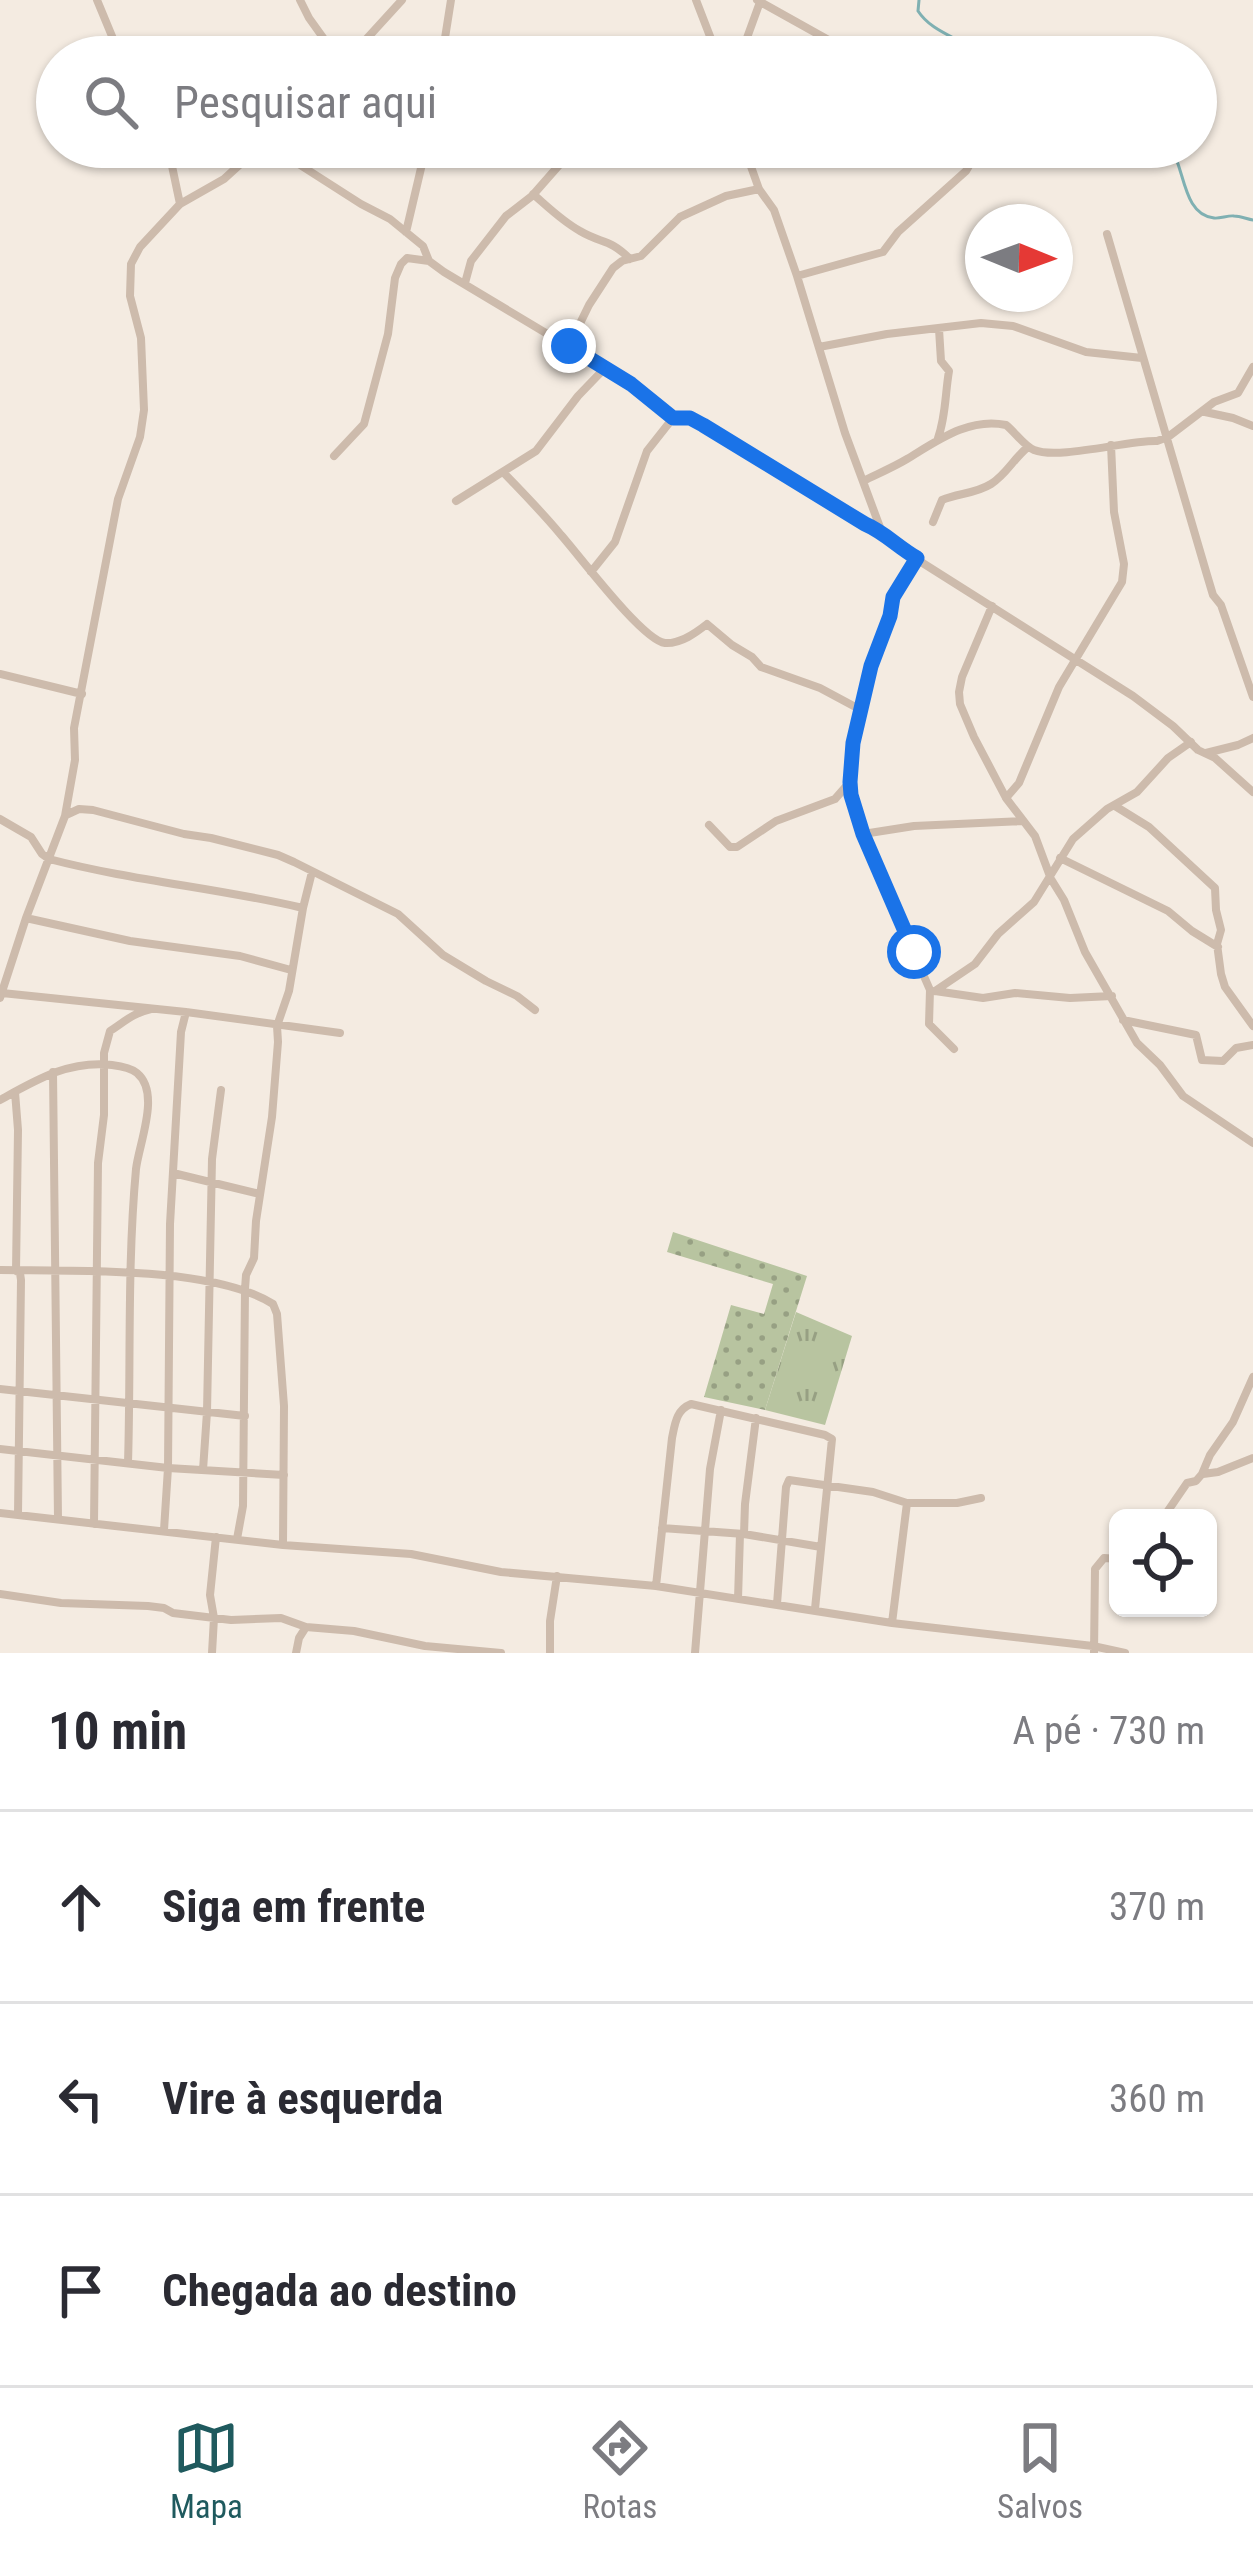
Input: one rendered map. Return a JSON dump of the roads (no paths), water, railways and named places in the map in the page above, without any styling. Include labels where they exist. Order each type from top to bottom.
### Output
[{"type":"street","points":[[98,0],[112,36]]},
{"type":"street","points":[[300,0],[322,36]]},
{"type":"street","points":[[369,36],[402,0]]},
{"type":"street","points":[[445,36],[451,0]]},
{"type":"street","points":[[696,0],[710,36]]},
{"type":"street","points":[[747,36],[758,1],[821,36]]},
{"type":"street","points":[[172,168],[180,204]]},
{"type":"street","points":[[236,168],[180,204],[140,247],[131,264],[130,296],[141,338],[144,410],[140,437],[118,499],[74,728],[75,760],[65,816],[1,996],[186,1012],[340,1034]]},
{"type":"street","points":[[305,168],[390,219],[423,246],[444,272],[631,384],[673,418],[690,418],[703,425],[881,531]]},
{"type":"street","points":[[406,233],[421,168]]},
{"type":"street","points":[[465,283],[471,261],[506,216],[556,168]]},
{"type":"street","points":[[752,168],[774,210],[881,531],[891,543],[1133,696],[1253,792]]},
{"type":"street","points":[[797,276],[883,252],[898,232],[968,168]]},
{"type":"street","points":[[569,346],[613,268],[640,256],[680,218],[726,196],[759,189]]},
{"type":"street","points":[[533,194],[572,226],[616,244],[631,259]]},
{"type":"street","points":[[1107,235],[1213,595],[1222,605],[1253,697]]},
{"type":"street","points":[[334,456],[364,424],[401,264],[407,258],[430,260]]},
{"type":"street","points":[[444,272],[471,261]]},
{"type":"street","points":[[819,347],[981,323],[1013,326],[1086,352],[1142,358]]},
{"type":"street","points":[[938,440],[945,419],[949,371],[941,363],[939,329]]},
{"type":"street","points":[[863,481],[938,440],[979,424],[1002,423],[1039,451],[1157,440],[1217,400],[1238,393],[1253,367]]},
{"type":"street","points":[[456,501],[536,451],[604,369]]},
{"type":"street","points":[[1203,411],[1253,427]]},
{"type":"street","points":[[591,572],[615,542],[647,452],[673,418]]},
{"type":"street","points":[[1006,798],[1019,782],[1059,687],[1124,575],[1114,512],[1112,446]]},
{"type":"street","points":[[933,522],[941,500],[990,485],[1028,447]]},
{"type":"street","points":[[503,472],[638,624],[660,641],[694,635],[706,624],[761,667],[820,688],[861,710]]},
{"type":"street","points":[[917,558],[893,597],[871,666],[853,743],[850,782],[863,834],[932,991],[929,1024],[954,1049]]},
{"type":"street","points":[[992,607],[962,677],[960,704],[974,737],[1006,798],[1035,836],[1085,952],[1138,1043],[1183,1096],[1253,1143]]},
{"type":"street","points":[[0,674],[82,694]]},
{"type":"street","points":[[1204,753],[1253,738]]},
{"type":"street","points":[[932,991],[978,962],[998,934],[1034,902],[1072,839],[1137,792],[1190,742]]},
{"type":"street","points":[[709,825],[730,847],[737,847],[776,820],[835,799],[850,782]]},
{"type":"street","points":[[1115,806],[1149,827],[1214,888],[1225,987],[1253,1026]]},
{"type":"street","points":[[65,816],[79,809],[113,815],[278,855],[398,914],[443,955],[536,1010]]},
{"type":"street","points":[[0,819],[31,837],[50,859],[302,908]]},
{"type":"street","points":[[863,834],[1023,820]]},
{"type":"street","points":[[1060,858],[1168,911],[1218,947]]},
{"type":"street","points":[[237,1539],[244,1507],[244,1289],[254,1258],[272,1117],[277,1026],[289,991],[312,872]]},
{"type":"street","points":[[26,918],[130,941],[241,956],[291,970]]},
{"type":"street","points":[[932,991],[983,998],[1015,993],[1112,996]]},
{"type":"street","points":[[94,1524],[98,1163],[104,1053],[110,1031],[128,1016],[151,1009]]},
{"type":"street","points":[[164,1530],[172,1173],[186,1012]]},
{"type":"street","points":[[1123,1020],[1195,1035],[1202,1060],[1222,1060],[1236,1048],[1253,1045]]},
{"type":"street","points":[[0,1100],[53,1072],[105,1065],[136,1071],[146,1082],[147,1125],[137,1166],[131,1274],[128,1463]]},
{"type":"street","points":[[53,1072],[58,1519]]},
{"type":"street","points":[[202,1470],[211,1181],[220,1090]]},
{"type":"street","points":[[15,1092],[16,1270],[20,1274],[18,1515]]},
{"type":"street","points":[[172,1173],[260,1194]]},
{"type":"street","points":[[0,1270],[170,1276],[225,1283],[273,1304],[284,1406],[283,1545]]},
{"type":"street","points":[[1169,1509],[1187,1483],[1202,1474],[1253,1377]]},
{"type":"street","points":[[0,1389],[245,1416]]},
{"type":"street","points":[[1248,1390],[1253,1400]]},
{"type":"street","points":[[656,1586],[676,1418],[691,1404],[832,1439],[815,1610]]},
{"type":"street","points":[[695,1653],[710,1469],[721,1410]]},
{"type":"street","points":[[738,1599],[756,1418]]},
{"type":"street","points":[[0,1449],[168,1468],[284,1475]]},
{"type":"street","points":[[1202,1474],[1253,1458]]},
{"type":"street","points":[[777,1604],[789,1480],[873,1492],[907,1503],[981,1498]]},
{"type":"street","points":[[892,1622],[907,1503]]},
{"type":"street","points":[[0,1514],[411,1554],[501,1572],[656,1586],[1125,1653]]},
{"type":"street","points":[[662,1528],[820,1547]]},
{"type":"street","points":[[212,1653],[216,1537]]},
{"type":"street","points":[[1094,1649],[1095,1569],[1109,1558]]},
{"type":"street","points":[[550,1653],[557,1576]]},
{"type":"street","points":[[0,1594],[61,1603],[148,1606],[249,1621],[281,1618],[306,1627],[354,1631],[425,1646],[501,1653]]},
{"type":"street","points":[[296,1653],[306,1627]]},
{"type":"waterway","points":[[919,0],[918,11],[924,19],[950,36]]},
{"type":"waterway","points":[[1179,168],[1190,199],[1204,215],[1253,220]]}]
